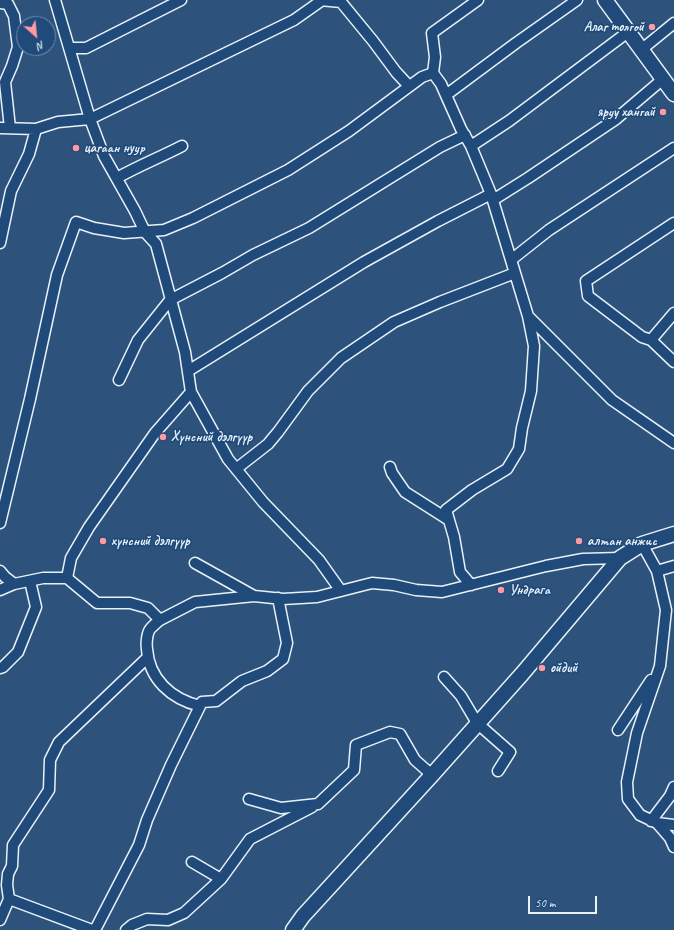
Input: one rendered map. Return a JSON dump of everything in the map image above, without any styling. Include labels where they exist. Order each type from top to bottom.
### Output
[{"type":"main road","points":[[605,0],[674,94]]},
{"type":"main road","points":[[293,930],[527,668],[620,558],[642,544],[674,534]]},
{"type":"street","points":[[55,0],[90,119],[104,156],[145,232],[156,244],[185,352],[191,392],[228,459],[263,502],[319,560],[341,591]]},
{"type":"street","points":[[70,48],[86,48],[181,0]]},
{"type":"street","points":[[0,3],[8,4],[14,16],[18,48],[5,82],[5,128],[36,129],[58,122],[90,119],[294,20],[320,0],[341,2],[396,72],[409,86]]},
{"type":"street","points":[[471,585],[460,572],[454,537],[446,510],[472,490],[507,469],[519,449],[522,428],[531,391],[534,346],[528,316],[492,197],[471,146],[441,84],[433,73],[435,57],[432,33],[478,0]]},
{"type":"street","points":[[446,95],[577,0]]},
{"type":"street","points":[[641,50],[674,23]]},
{"type":"street","points":[[471,146],[509,121],[628,32]]},
{"type":"street","points":[[0,523],[30,400],[57,275],[76,222],[94,228],[124,233],[164,230],[193,218],[288,170],[349,131],[422,77],[433,73]]},
{"type":"street","points":[[188,371],[364,262],[438,221],[492,197],[528,178],[616,119],[663,79]]},
{"type":"street","points":[[0,243],[11,191],[29,154],[36,129]]},
{"type":"street","points":[[119,380],[138,340],[170,300],[253,255],[309,228],[440,147],[465,135]]},
{"type":"street","points":[[117,178],[136,167],[182,146]]},
{"type":"street","points":[[511,260],[549,230],[674,148]]},
{"type":"street","points":[[674,223],[586,281],[588,296],[642,337],[651,340],[674,362]]},
{"type":"street","points":[[236,469],[268,444],[308,390],[341,358],[394,322],[440,302],[515,273]]},
{"type":"street","points":[[651,340],[674,312]]},
{"type":"street","points":[[528,316],[612,400],[674,443]]},
{"type":"street","points":[[67,578],[70,558],[89,527],[155,433],[191,392]]},
{"type":"street","points":[[390,467],[392,473],[405,492],[449,520]]},
{"type":"street","points":[[642,544],[657,571],[666,610],[660,666],[637,733],[627,782],[628,799],[640,815],[654,822],[674,825]]},
{"type":"street","points":[[200,706],[186,703],[167,690],[156,679],[147,658],[146,644],[150,629],[160,620],[195,602],[254,596],[278,598],[317,597],[372,584],[394,585],[416,590],[442,592],[583,559],[620,558]]},
{"type":"street","points":[[195,563],[254,596]]},
{"type":"street","points":[[657,571],[674,566]]},
{"type":"street","points":[[0,571],[14,584]]},
{"type":"street","points":[[0,590],[14,584],[43,578],[67,578],[96,603],[130,603],[148,608],[160,620]]},
{"type":"street","points":[[0,668],[18,652],[36,607],[30,581]]},
{"type":"street","points":[[9,899],[93,930],[139,845],[156,799],[202,702],[216,701],[242,681],[267,671],[283,660],[287,643],[278,598]]},
{"type":"street","points":[[0,920],[9,899],[7,885],[8,874],[12,866],[13,844],[49,790],[50,760],[59,742],[147,658]]},
{"type":"street","points":[[618,730],[660,666]]},
{"type":"street","points":[[444,677],[461,696],[477,723],[510,752],[498,771]]},
{"type":"street","points":[[126,930],[132,924],[147,919],[168,920],[184,913],[221,879],[250,839],[318,804],[354,770],[356,745],[390,732],[400,734],[415,760],[432,775]]},
{"type":"street","points":[[654,822],[674,787]]},
{"type":"street","points":[[249,800],[281,808],[318,804]]},
{"type":"street","points":[[654,822],[670,838],[674,846]]},
{"type":"street","points":[[192,862],[221,879]]},
{"type":"place","name":"Алаг толгой","points":[[652,27]]},
{"type":"place","name":"яруу хангай","points":[[663,112]]},
{"type":"place","name":"цагаан нуур","points":[[76,148]]},
{"type":"place","name":"Хүнсний дэлгүүр","points":[[163,437]]},
{"type":"place","name":"хүнсний дэлгүүр","points":[[103,541]]},
{"type":"place","name":"алтан анжис","points":[[579,541]]},
{"type":"place","name":"Ундрага","points":[[501,590]]},
{"type":"place","name":"ойдий","points":[[542,668]]}]
